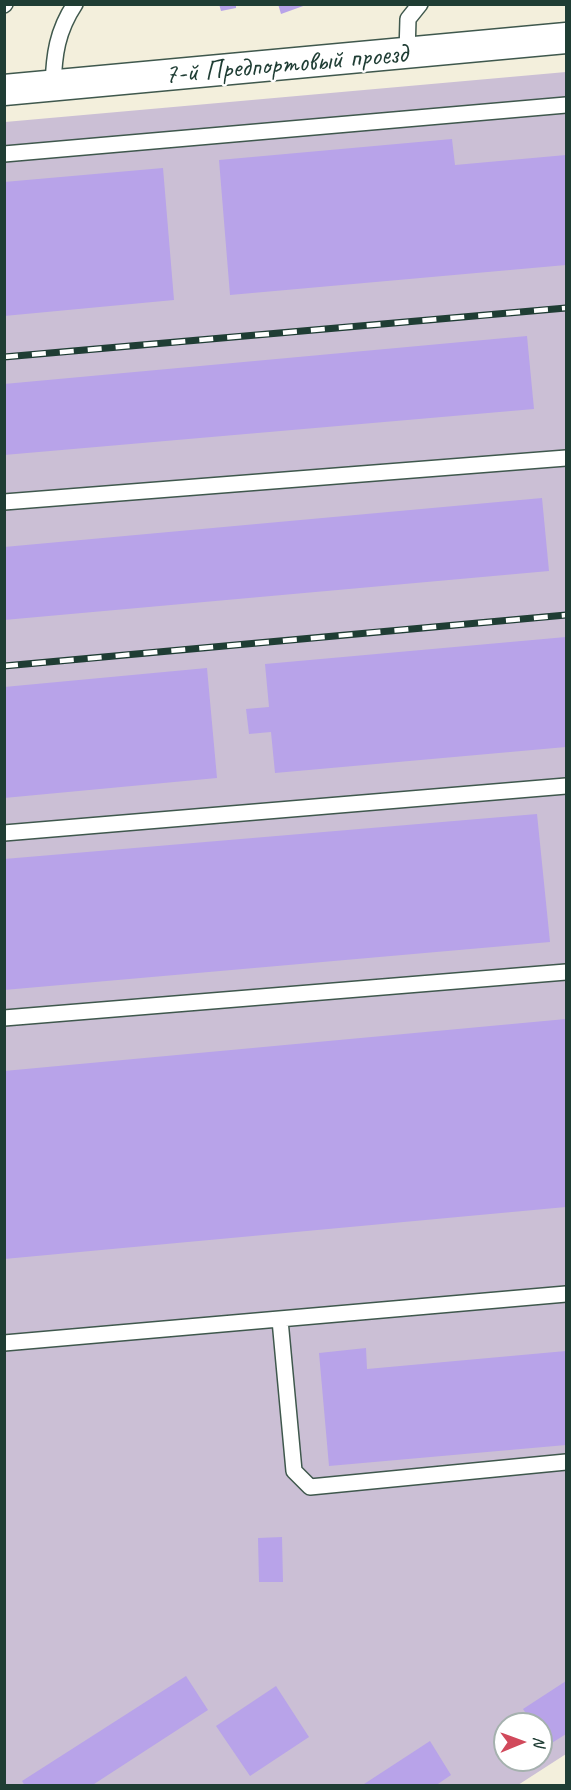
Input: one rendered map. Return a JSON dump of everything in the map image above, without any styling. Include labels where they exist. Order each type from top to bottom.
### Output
[{"type":"street","name":"7-й Предпортовый проезд","points":[[4,90],[567,38]]},
{"type":"lane","points":[[53,86],[54,51],[62,22],[75,4]]},
{"type":"lane","points":[[407,53],[408,19],[420,4]]},
{"type":"lane","points":[[4,154],[567,105]]},
{"type":"lane","points":[[4,502],[567,458]]},
{"type":"lane","points":[[4,833],[567,786]]},
{"type":"lane","points":[[4,1018],[567,972]]},
{"type":"lane","points":[[4,1343],[567,1294]]},
{"type":"lane","points":[[280,1320],[294,1471],[310,1487],[567,1462]]},
{"type":"shaded area","points":[[566,72],[566,1754],[553,1762],[553,1712],[493,1712],[493,1772],[538,1772],[518,1785],[5,1786],[5,122]]},
{"type":"building","points":[[219,4],[236,4],[236,8],[221,11]]},
{"type":"building","points":[[278,4],[306,4],[306,5],[281,14]]},
{"type":"building","points":[[452,139],[455,165],[566,155],[566,265],[230,295],[219,160]]},
{"type":"building","points":[[163,168],[174,300],[4,316],[4,182]]},
{"type":"building","points":[[527,336],[534,409],[4,455],[4,384]]},
{"type":"building","points":[[542,498],[549,571],[4,620],[4,547]]},
{"type":"building","points":[[566,637],[566,747],[275,773],[271,732],[249,734],[246,709],[269,707],[265,664]]},
{"type":"building","points":[[207,668],[217,778],[4,798],[4,687]]},
{"type":"building","points":[[537,814],[550,942],[4,990],[4,859]]},
{"type":"building","points":[[566,1019],[566,1207],[4,1259],[4,1071]]},
{"type":"building","points":[[366,1348],[367,1369],[566,1351],[566,1445],[329,1466],[319,1353]]},
{"type":"building","points":[[282,1537],[283,1582],[259,1582],[258,1538]]},
{"type":"building","points":[[186,1676],[208,1710],[91,1786],[25,1786],[22,1781]]},
{"type":"building","points":[[566,1681],[566,1734],[553,1742],[553,1712],[525,1712],[523,1709]]},
{"type":"building","points":[[276,1686],[309,1737],[250,1776],[216,1726]]},
{"type":"building","points":[[430,1741],[451,1775],[435,1786],[361,1786]]},
{"type":"railway","points":[[4,357],[566,308]]},
{"type":"railway","points":[[4,666],[566,615]]}]
